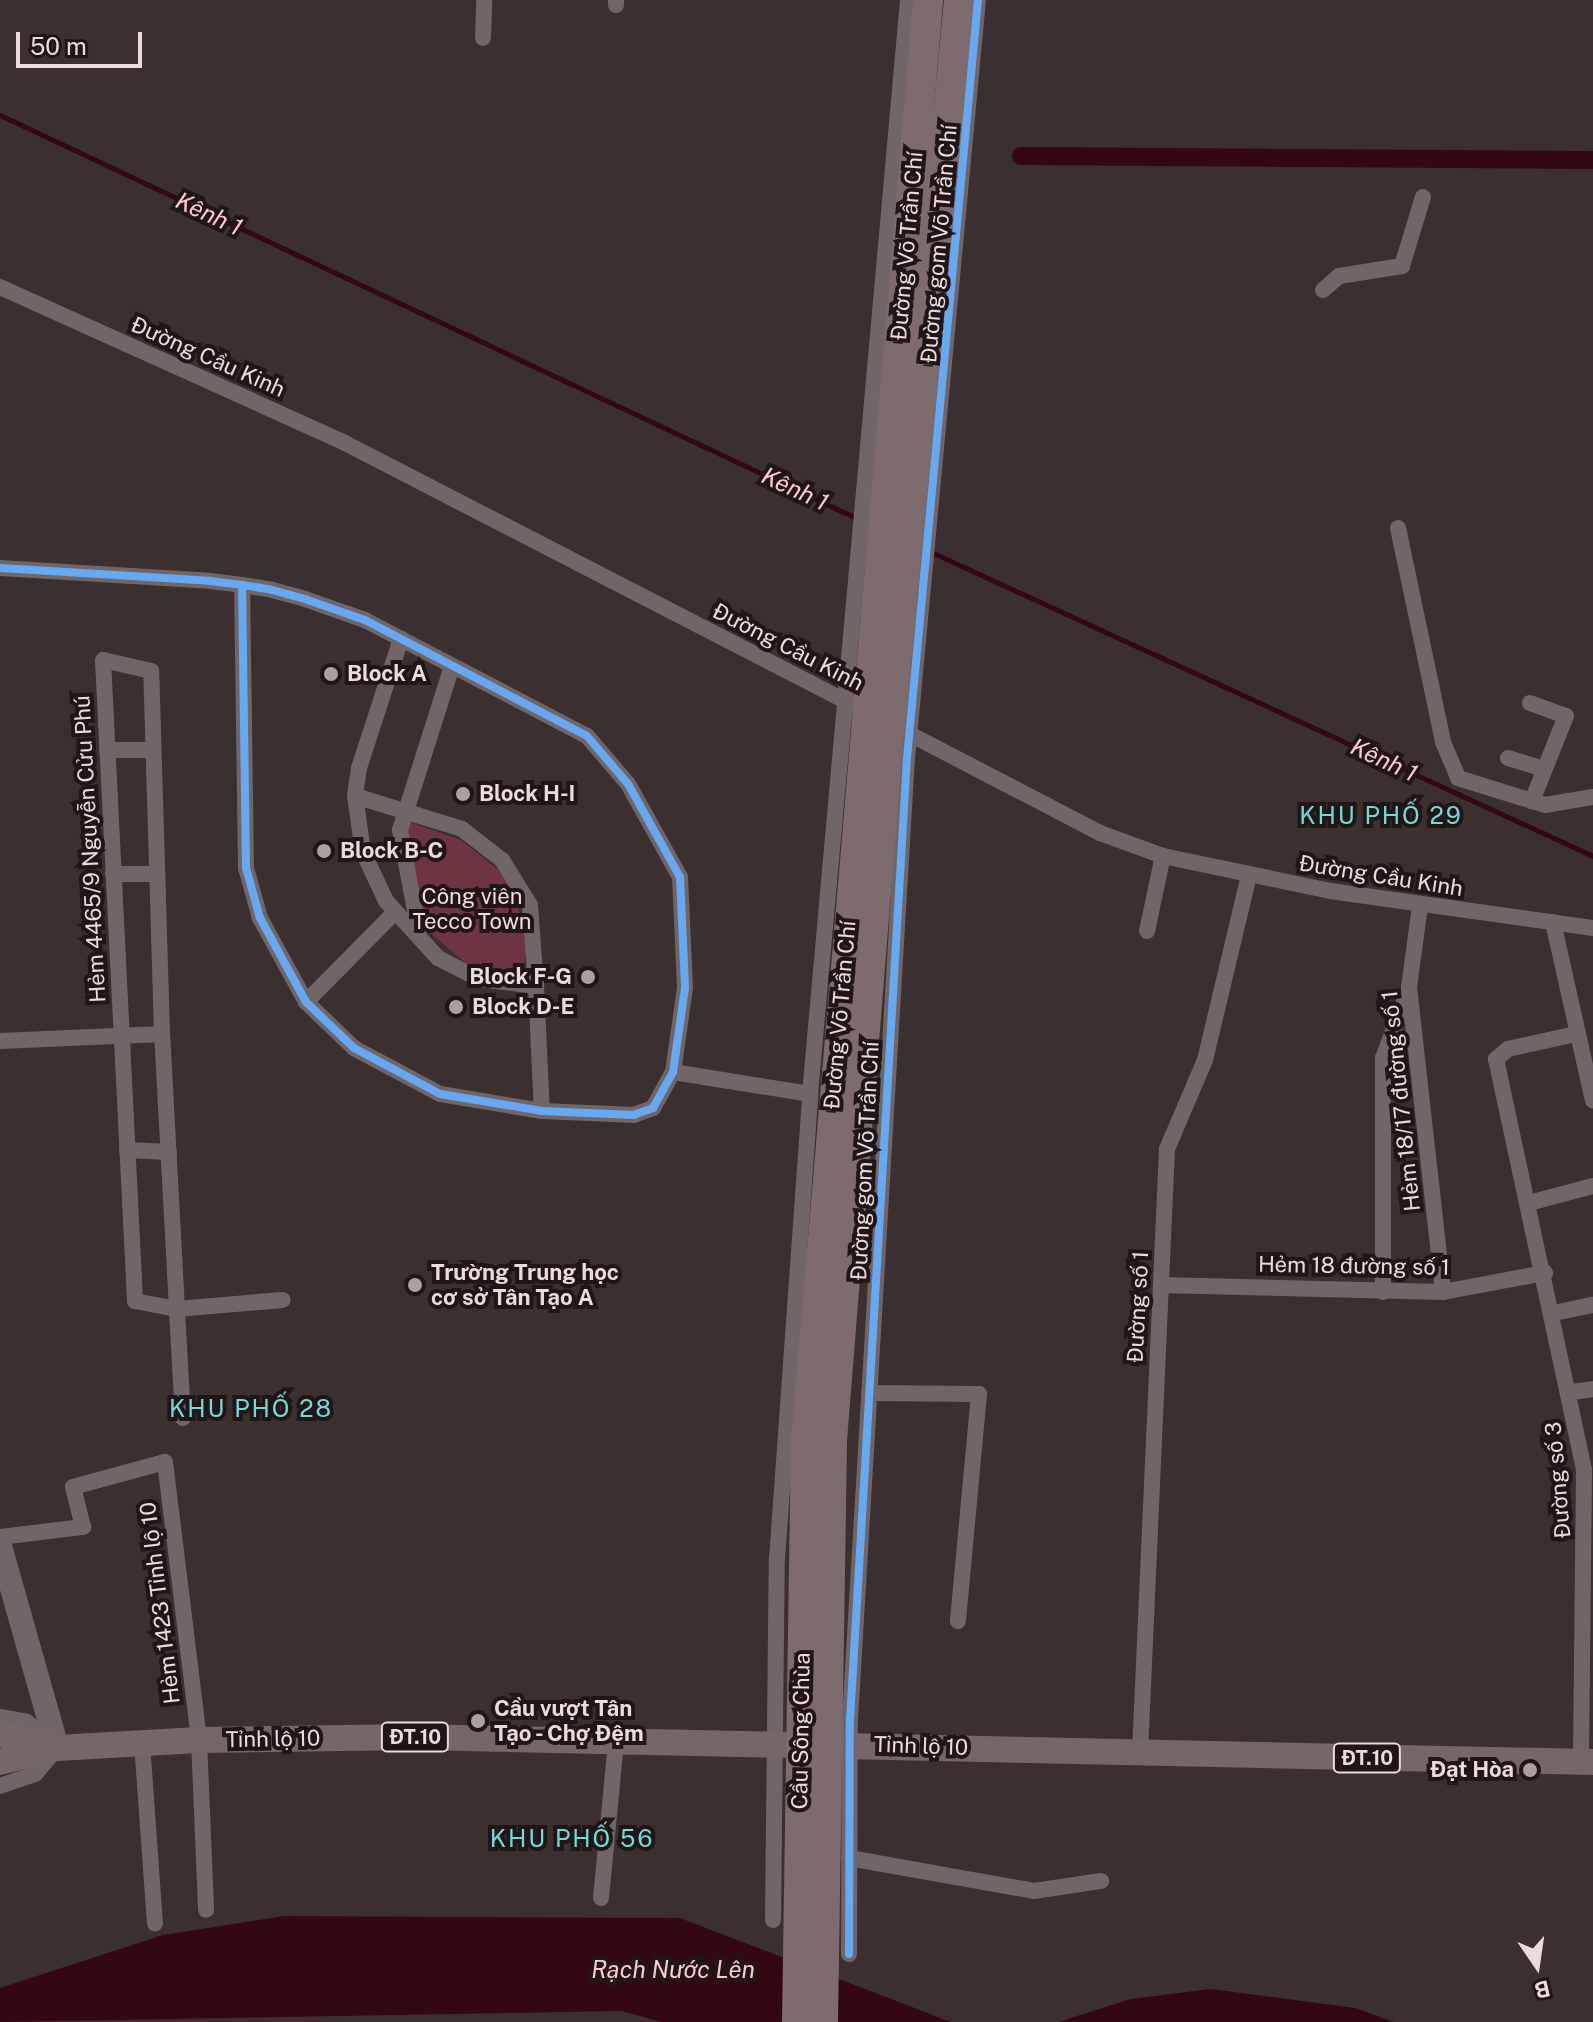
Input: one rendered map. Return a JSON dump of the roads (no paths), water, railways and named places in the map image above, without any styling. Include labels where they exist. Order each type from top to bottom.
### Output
[{"type":"highway","name":"Đường Võ Trần Chí","points":[[819,1439],[879,718],[903,589],[900,488],[928,0]]},
{"type":"highway","name":"Đường Võ Trần Chí","points":[[900,488],[959,0]]},
{"type":"highway","name":"Cầu Sông Chùa","points":[[797,2022],[819,1439]]},
{"type":"highway","name":"Cầu Sông Chùa","points":[[819,1439],[823,2022]]},
{"type":"main road","points":[[0,1546],[4,1573],[57,1748]]},
{"type":"main road","name":"Tỉnh lộ 10","points":[[2,1728],[57,1748]]},
{"type":"main road","name":"Tỉnh lộ 10","points":[[10,1760],[57,1748],[199,1740],[849,1744],[1587,1762]]},
{"type":"street","points":[[483,38],[484,0]]},
{"type":"street","points":[[900,488],[908,0]]},
{"type":"street","name":"Đường gom Võ Trần Chí","points":[[773,1920],[777,1559],[810,1094],[903,589],[900,488],[978,0]]},
{"type":"street","points":[[1323,290],[1339,276],[1402,266],[1423,197]]},
{"type":"street","name":"Đường Cầu Kinh","points":[[0,287],[345,443],[1100,833],[1163,856],[1249,876],[1420,906],[1593,928]]},
{"type":"street","name":"Đường gom Võ Trần Chí","points":[[849,1954],[849,1744],[869,1393],[879,718],[863,559],[900,488]]},
{"type":"street","points":[[1398,528],[1443,742],[1458,778],[1558,807],[1593,797]]},
{"type":"street","points":[[0,568],[242,585],[305,599],[401,639],[587,736],[668,847],[680,877],[686,949],[673,1072],[664,1096],[634,1115],[542,1111],[440,1094],[354,1048],[306,1002],[260,918],[246,868],[242,585]]},
{"type":"street","points":[[401,639],[355,796],[363,852],[394,913],[428,948],[479,979],[536,986]]},
{"type":"street","name":"Hẻm 4465/9 Nguyễn Cửu Phú","points":[[153,750],[151,671],[103,660],[135,1301],[177,1309]]},
{"type":"street","points":[[428,948],[411,917],[402,872],[403,809],[452,666]]},
{"type":"street","points":[[1530,703],[1566,716],[1532,801]]},
{"type":"street","points":[[107,750],[153,750],[162,1034],[183,1418]]},
{"type":"street","points":[[1508,758],[1543,769]]},
{"type":"street","points":[[355,796],[462,829],[520,881],[530,905],[542,1111]]},
{"type":"street","points":[[1147,931],[1163,856]]},
{"type":"street","points":[[113,874],[157,874]]},
{"type":"street","name":"Đường số 1","points":[[1140,1753],[1167,1149],[1205,1060],[1249,876]]},
{"type":"street","name":"Hẻm 18/17 đường số 1","points":[[1420,906],[1409,987],[1443,1292]]},
{"type":"street","points":[[306,1002],[394,913]]},
{"type":"street","points":[[1553,922],[1593,1101]]},
{"type":"street","points":[[1383,1292],[1383,1058],[1409,987]]},
{"type":"street","points":[[0,1041],[162,1034]]},
{"type":"street","name":"Đường số 3","points":[[1576,1034],[1508,1049],[1496,1059],[1572,1392],[1588,1572],[1587,1762]]},
{"type":"street","points":[[673,1072],[810,1094]]},
{"type":"street","points":[[127,1150],[169,1152]]},
{"type":"street","points":[[1529,1203],[1593,1186]]},
{"type":"street","name":"Hẻm 18 đường số 1","points":[[1161,1285],[1443,1292],[1545,1273]]},
{"type":"street","points":[[177,1309],[283,1300]]},
{"type":"street","points":[[1554,1313],[1593,1305]]},
{"type":"street","points":[[1572,1392],[1593,1389]]},
{"type":"street","points":[[869,1393],[979,1394],[958,1621]]},
{"type":"street","name":"Hẻm 1423 Tỉnh lộ 10","points":[[0,1537],[83,1527],[73,1487],[165,1462],[199,1740],[206,1910]]},
{"type":"street","points":[[601,1898],[616,1742]]},
{"type":"street","points":[[142,1743],[155,1924]]},
{"type":"street","points":[[0,1786],[35,1774],[57,1748]]},
{"type":"street","points":[[849,1858],[1034,1891],[1101,1881]]},
{"type":"water","name":"Rạch Nước Lên","points":[[284,1916],[680,1918],[951,2022],[662,2022],[621,2011],[0,2022],[0,1988],[163,1935]]},
{"type":"water","points":[[1210,1989],[1355,2008],[1394,2022],[1058,2022],[1131,1999]]},
{"type":"waterway","name":"Kênh 1","points":[[0,115],[858,519]]},
{"type":"waterway","name":"Kênh 1","points":[[1021,156],[1593,160]]},
{"type":"waterway","name":"Kênh 1","points":[[929,551],[1593,856]]},
{"type":"place","name":"Block A","points":[[331,674]]},
{"type":"place","name":"Block H-I","points":[[463,794]]},
{"type":"place","name":"Block B-C","points":[[324,851]]},
{"type":"place","name":"Block F-G","points":[[588,977]]},
{"type":"place","name":"Block D-E","points":[[456,1007]]},
{"type":"place","name":"Trường Trung học cơ sở Tân Tạo A","points":[[415,1285]]},
{"type":"place","name":"Cầu vượt Tân Tạo - Chợ Đệm","points":[[478,1721]]},
{"type":"place","name":"Đạt Hòa","points":[[1530,1770]]},
{"type":"district","name":"KHU PHỐ 29","points":[[1381,816]]},
{"type":"district","name":"KHU PHỐ 28","points":[[251,1409]]},
{"type":"district","name":"KHU PHỐ 56","points":[[572,1839]]},
{"type":"park label","name":"Công viên Tecco Town","points":[[472,908]]}]
